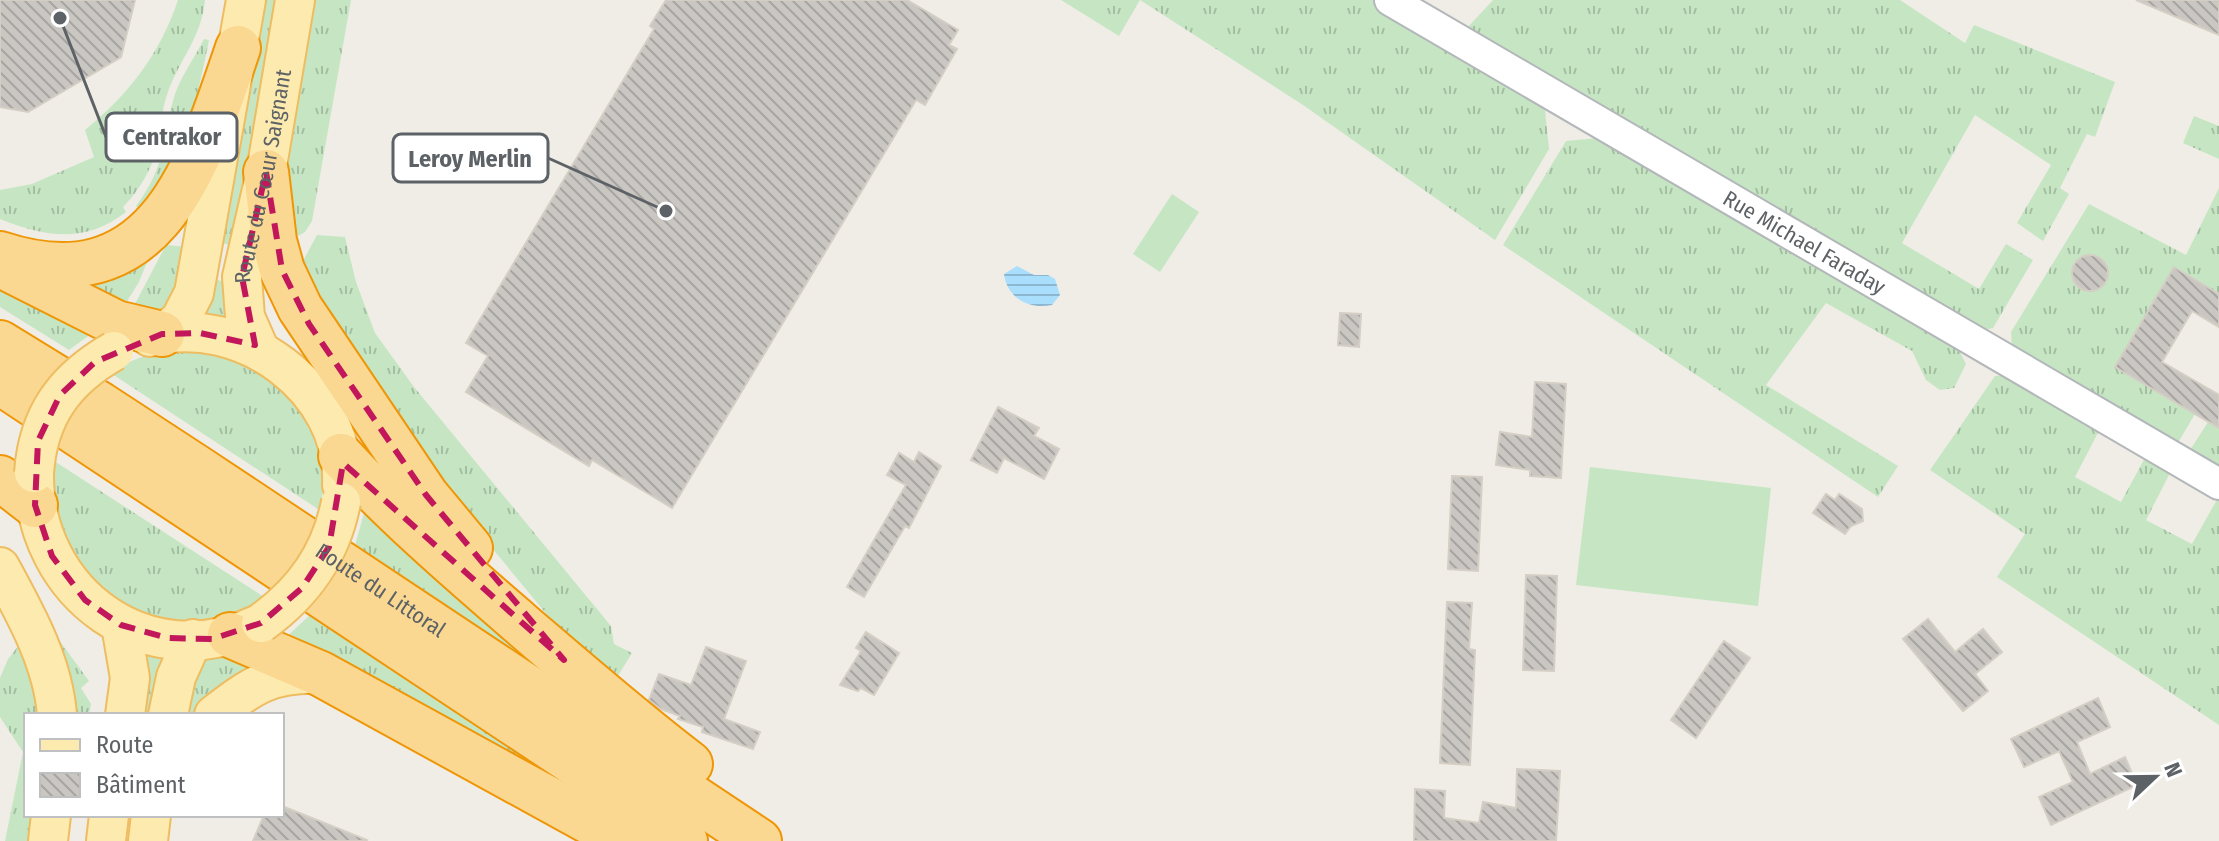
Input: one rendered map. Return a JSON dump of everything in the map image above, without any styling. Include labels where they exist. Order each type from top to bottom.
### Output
[{"type":"highway","points":[[0,254],[46,265],[80,264],[125,249],[151,230],[180,192],[204,143],[238,48]]},
{"type":"highway","points":[[266,172],[274,241],[282,270],[309,324],[426,495],[564,660]]},
{"type":"highway","points":[[0,264],[116,323],[162,334]]},
{"type":"highway","name":"Route du Littoral","points":[[0,343],[187,461],[759,841]]},
{"type":"highway","name":"Route du Littoral","points":[[0,382],[457,685],[685,841]]},
{"type":"highway","points":[[341,456],[367,485],[453,565],[647,731],[790,841]]},
{"type":"highway","points":[[228,632],[321,674],[625,841]]},
{"type":"main road","name":"Route du Cœur Saignant","points":[[162,334],[180,320],[194,293],[246,0]]},
{"type":"main road","name":"Route du Cœur Saignant","points":[[260,351],[245,317],[241,290],[247,248],[266,172],[295,0]]},
{"type":"main road","points":[[168,713],[176,677],[228,632],[290,601],[312,575],[329,547],[341,502],[341,456],[333,433],[314,399],[289,370],[244,343],[214,335],[162,334],[114,351],[84,369],[60,395],[38,441],[23,486],[58,568],[85,600],[121,625],[155,636],[228,632]]},
{"type":"main road","points":[[0,567],[30,624],[49,672],[57,713]]},
{"type":"main road","points":[[121,625],[130,678],[125,713]]},
{"type":"main road","points":[[217,713],[252,686],[270,678],[300,673],[321,674]]},
{"type":"main road","points":[[48,841],[51,817]]},
{"type":"main road","points":[[106,841],[109,817]]},
{"type":"main road","points":[[148,841],[151,817]]},
{"type":"street","name":"Rue Michael Faraday","points":[[1390,0],[2219,484]]},
{"type":"highlighted area","points":[[266,172],[282,270],[309,324],[426,495],[564,660],[343,463],[329,547],[302,588],[261,623],[212,639],[168,638],[121,625],[85,600],[52,556],[35,505],[38,441],[60,395],[95,362],[162,334],[200,333],[255,345],[242,277]]},
{"type":"green space","points":[[178,0],[205,0],[203,14],[166,98],[152,164],[123,207],[126,212],[95,229],[64,234],[33,230],[0,219],[0,190],[32,184],[94,157],[85,130],[115,103],[141,72],[162,38]]},
{"type":"green space","points":[[261,0],[279,0],[236,247],[219,242]]},
{"type":"green space","points":[[312,0],[351,0],[312,221],[305,232],[296,237],[284,232],[279,192]]},
{"type":"green space","points":[[1061,0],[1140,0],[1119,36]]},
{"type":"green space","points":[[1140,0],[1375,0],[1544,100],[1549,149],[1495,240],[1303,105]]},
{"type":"green space","points":[[1493,0],[1900,0],[1965,43],[1974,25],[2115,82],[2095,137],[2087,134],[2060,188],[2069,194],[2043,241],[2017,223],[2051,165],[1975,115],[1902,243],[1979,289],[2006,244],[2033,260],[1993,328],[1977,332],[1468,27]]},
{"type":"green space","points":[[204,39],[209,40],[186,129],[167,168],[138,208],[136,206],[158,166],[175,93]]},
{"type":"green space","points":[[2194,116],[2219,126],[2219,159],[2183,143]]},
{"type":"green space","points":[[1610,137],[1954,341],[1966,364],[1954,388],[1940,390],[1926,380],[1912,351],[1826,303],[1766,385],[1898,466],[1878,497],[1503,245],[1566,141]]},
{"type":"green space","points":[[2219,188],[2219,293],[2174,267],[2115,367],[2195,414],[2176,446],[2012,349],[2011,332],[2089,204],[2186,255]]},
{"type":"green space","points":[[1172,194],[1199,212],[1160,272],[1133,254]]},
{"type":"green space","points":[[317,235],[345,237],[356,282],[375,333],[414,387],[611,626],[614,644],[632,653],[613,684],[567,639],[426,468],[430,461],[318,310],[297,272]]},
{"type":"green space","points":[[155,242],[139,282],[119,314],[53,276]]},
{"type":"green space","points":[[166,245],[187,247],[173,296],[153,317],[127,319]]},
{"type":"green space","points":[[0,279],[102,326],[69,350],[0,307]]},
{"type":"green space","points":[[213,279],[230,283],[232,320],[199,321],[206,312]]},
{"type":"green space","points":[[192,346],[253,363],[298,405],[314,432],[325,466],[321,511],[109,372],[149,354]]},
{"type":"green space","points":[[2011,375],[2101,427],[2075,477],[2121,502],[2147,454],[2172,469],[2146,520],[2192,544],[2219,496],[2219,725],[1997,577],[2025,534],[1930,470],[1995,376]]},
{"type":"green space","points":[[2208,422],[2219,428],[2219,473],[2187,455]]},
{"type":"green space","points":[[48,457],[264,597],[237,613],[197,624],[151,621],[109,600],[57,536]]},
{"type":"green space","points":[[1590,467],[1771,488],[1758,606],[1576,585]]},
{"type":"green space","points":[[364,513],[472,611],[480,609],[602,715],[354,549]]},
{"type":"green space","points":[[311,614],[578,794],[280,643]]},
{"type":"green space","points":[[45,621],[89,681],[81,688],[91,704],[89,713],[68,713]]},
{"type":"green space","points":[[23,640],[47,713],[24,713],[24,817],[35,817],[33,841],[5,841],[23,752],[0,717],[0,678],[8,659]]},
{"type":"green space","points":[[142,645],[170,651],[153,713],[141,713]]},
{"type":"green space","points":[[247,647],[254,676],[208,713],[186,713],[195,672],[208,656]]},
{"type":"water","points":[[1017,266],[1034,275],[1048,275],[1055,279],[1060,295],[1052,305],[1035,306],[1014,296],[1004,274]]},
{"type":"building","points":[[0,0],[135,0],[121,57],[28,112],[0,107]]},
{"type":"building","points":[[666,0],[907,0],[958,30],[949,45],[957,49],[925,105],[916,100],[672,508],[592,460],[589,466],[466,392],[488,356],[466,343],[654,29],[650,26]]},
{"type":"building","points":[[2136,0],[2219,0],[2219,35],[2212,32]]},
{"type":"building","points":[[2090,255],[2103,260],[2108,273],[2103,286],[2090,291],[2077,286],[2072,273],[2077,260]]},
{"type":"building","points":[[2174,267],[2219,294],[2219,327],[2192,311],[2162,362],[2219,395],[2219,428],[2115,367]]},
{"type":"building","points":[[1340,313],[1361,314],[1359,347],[1338,345]]},
{"type":"building","points":[[1535,382],[1566,384],[1561,478],[1530,476],[1530,470],[1496,465],[1500,432],[1532,437]]},
{"type":"building","points":[[998,407],[1039,428],[1034,436],[1059,449],[1044,479],[1004,458],[997,473],[971,460]]},
{"type":"building","points":[[919,452],[941,466],[909,528],[905,526],[864,597],[847,587],[906,485],[887,475],[899,453],[914,462]]},
{"type":"building","points":[[1452,476],[1482,477],[1478,571],[1448,569]]},
{"type":"building","points":[[1826,494],[1835,500],[1839,494],[1862,509],[1863,521],[1851,526],[1845,534],[1813,513]]},
{"type":"building","points":[[1526,575],[1557,576],[1554,671],[1523,670]]},
{"type":"building","points":[[1447,602],[1472,603],[1469,649],[1475,650],[1470,765],[1440,763]]},
{"type":"building","points":[[1928,619],[1955,652],[1983,629],[2002,652],[1975,674],[1988,691],[1963,711],[1903,639]]},
{"type":"building","points":[[866,632],[899,653],[874,695],[861,688],[858,691],[840,685],[861,651],[856,648]]},
{"type":"building","points":[[1724,641],[1750,658],[1696,738],[1671,720]]},
{"type":"building","points":[[706,647],[746,661],[724,719],[760,732],[753,749],[702,732],[703,727],[678,719],[680,716],[661,709],[649,700],[659,674],[691,685]]},
{"type":"building","points":[[2098,698],[2110,727],[2077,742],[2090,774],[2125,757],[2137,785],[2051,825],[2039,797],[2073,782],[2059,751],[2024,767],[2011,739]]},
{"type":"building","points":[[1517,769],[1560,771],[1556,841],[1414,841],[1415,789],[1445,791],[1444,818],[1479,823],[1483,802],[1516,808]]},
{"type":"building","points":[[284,807],[367,840],[366,841],[253,841],[263,817],[284,817]]},
{"type":"place","name":"Centrakor","points":[[60,18]]},
{"type":"place","name":"Leroy Merlin","points":[[666,211]]}]
